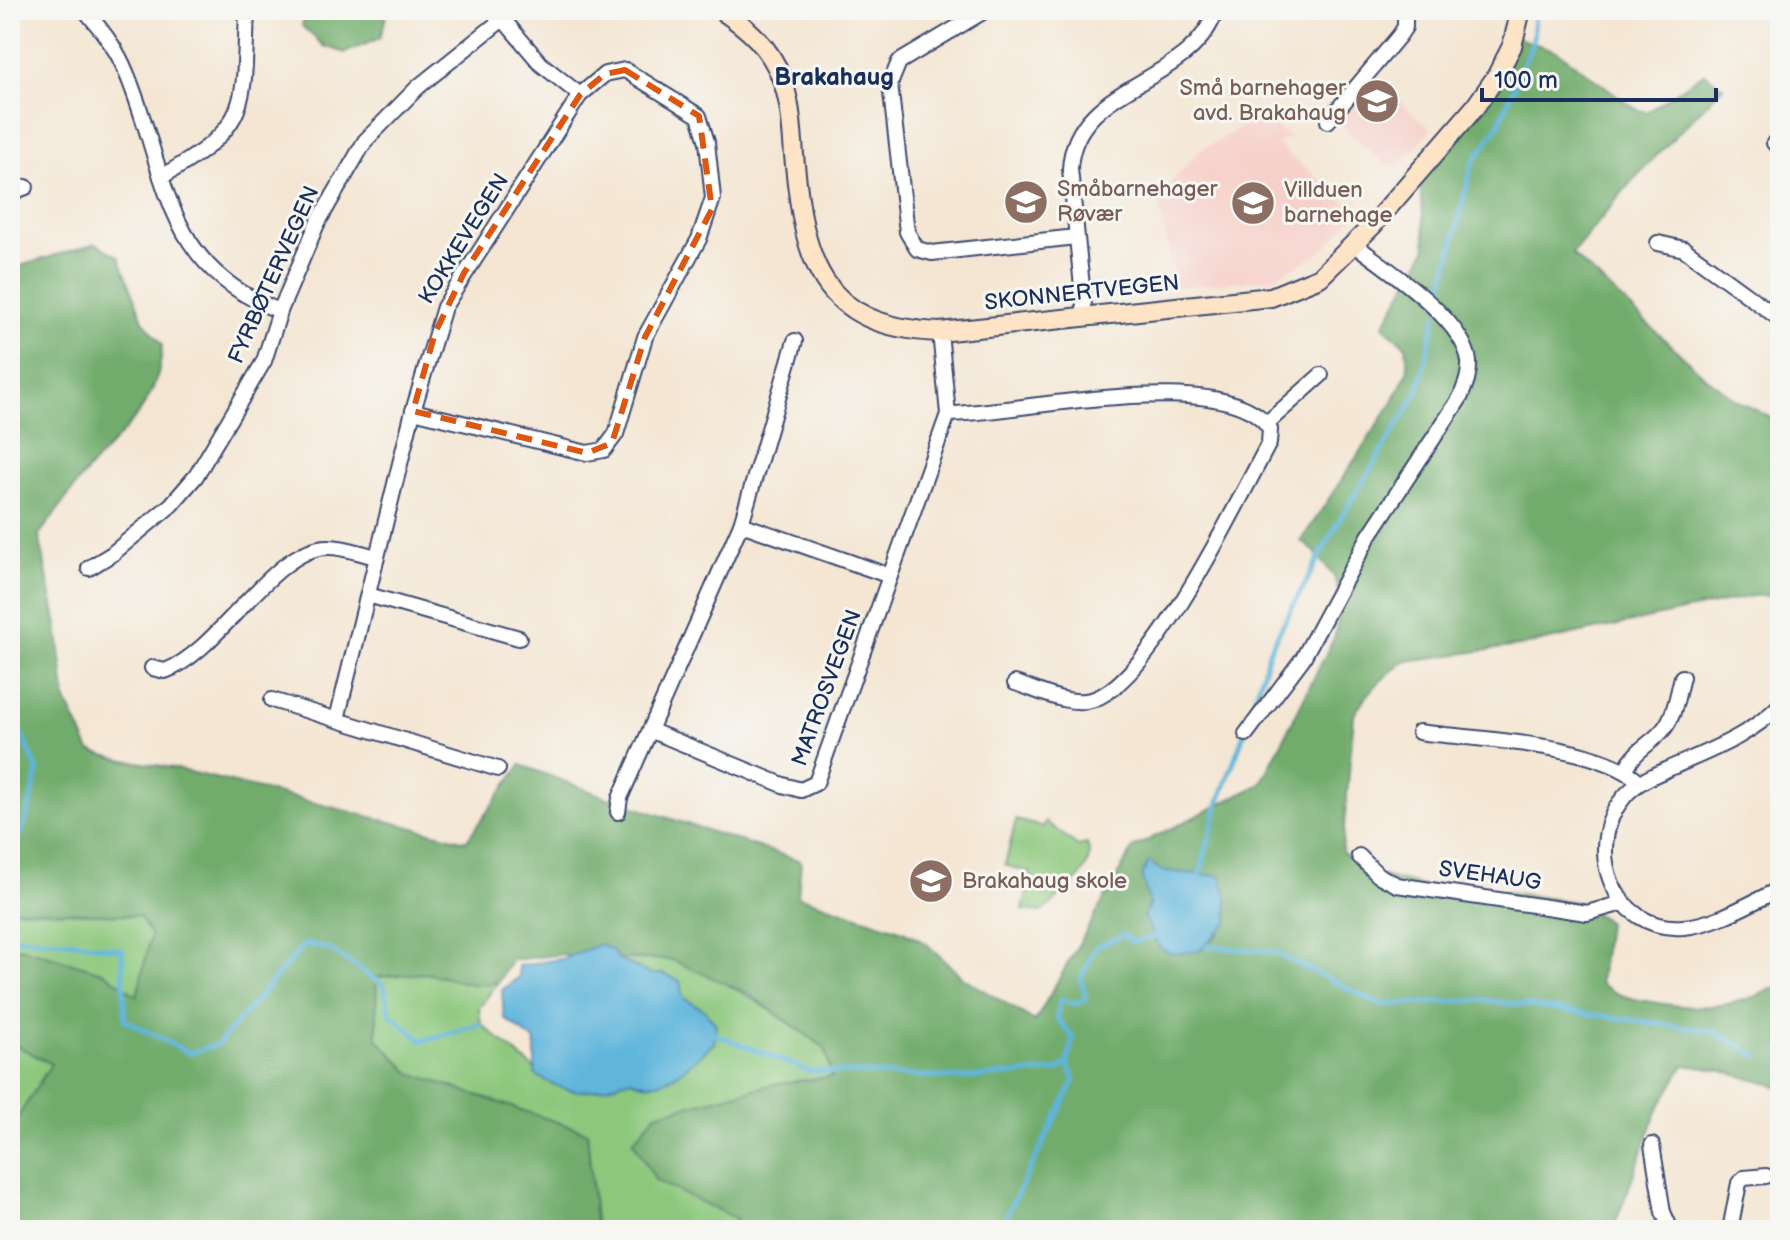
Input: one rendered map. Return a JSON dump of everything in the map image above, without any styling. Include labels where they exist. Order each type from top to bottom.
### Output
[{"type":"street","points":[[85,10],[123,64],[177,222],[200,258],[229,286],[280,311]]},
{"type":"street","points":[[161,177],[221,138],[235,117],[243,95],[247,10]]},
{"type":"street","name":"SKONNERTVEGEN","points":[[721,10],[754,34],[782,77],[791,126],[800,213],[809,254],[821,277],[837,297],[869,318],[907,331],[940,332],[1271,297],[1320,277],[1355,245],[1482,97],[1512,46],[1521,10]]},
{"type":"street","points":[[986,10],[899,62],[892,72],[890,84],[907,232],[917,249],[932,253],[1076,237]]},
{"type":"street","points":[[1085,316],[1070,169],[1071,149],[1077,135],[1104,105],[1187,54],[1207,32],[1216,10]]},
{"type":"street","points":[[1328,121],[1405,27],[1405,10]]},
{"type":"street","points":[[413,411],[587,453],[596,453],[612,443],[637,357],[699,239],[713,198],[704,126],[691,108],[625,70],[605,74],[580,95],[541,64],[508,14]]},
{"type":"street","name":"FYRBØTERVEGEN","points":[[89,568],[112,554],[159,515],[196,476],[264,361],[280,311],[317,224],[365,141],[418,87],[508,14]]},
{"type":"street","name":"KOKKEVEGEN","points":[[337,719],[413,411],[444,307],[580,95]]},
{"type":"street","points":[[10,193],[26,187]]},
{"type":"street","points":[[1658,243],[1684,249],[1780,319]]},
{"type":"street","points":[[1246,734],[1303,658],[1369,536],[1460,398],[1468,378],[1469,361],[1462,338],[1441,314],[1355,245]]},
{"type":"street","name":"MATROSVEGEN","points":[[652,731],[783,785],[809,788],[820,776],[948,414],[940,332]]},
{"type":"street","points":[[618,812],[620,798],[741,524],[795,341]]},
{"type":"street","points":[[1267,423],[1321,375]]},
{"type":"street","points":[[948,414],[1143,393],[1191,395],[1224,402],[1267,423],[1270,429],[1269,443],[1189,592],[1166,628],[1118,683],[1103,695],[1071,701],[1015,683]]},
{"type":"street","points":[[741,524],[890,576]]},
{"type":"street","points":[[152,668],[165,671],[189,658],[301,554],[330,547],[377,557]]},
{"type":"street","points":[[368,595],[519,638]]},
{"type":"street","points":[[1626,769],[1632,756],[1661,733],[1671,717],[1682,677]]},
{"type":"street","points":[[272,700],[498,769]]},
{"type":"street","points":[[1780,705],[1739,738],[1640,782],[1619,804],[1607,830],[1604,853],[1607,879],[1623,903],[1643,919],[1661,926],[1683,928],[1706,923],[1780,889]]},
{"type":"street","points":[[1419,732],[1591,756],[1626,769],[1640,782]]},
{"type":"street","name":"SVEHAUG","points":[[1359,856],[1378,875],[1397,885],[1587,913],[1623,903]]},
{"type":"street","points":[[1652,1145],[1663,1212],[1671,1230]]},
{"type":"street","points":[[1730,1230],[1739,1183],[1744,1178],[1766,1176]]},
{"type":"highlighted area","points":[[625,70],[699,116],[712,209],[645,337],[612,443],[587,453],[413,411],[435,333],[464,273],[580,95],[605,74]]},
{"type":"shaded area","name":"Små barnehager avd. Brakahaug","points":[[1373,79],[1431,129],[1399,166],[1386,165],[1337,123]]},
{"type":"shaded area","name":"Villduen barnehage","points":[[1262,116],[1290,137],[1276,143],[1358,213],[1319,254],[1271,279],[1176,287],[1157,197],[1201,150]]},
{"type":"green space","points":[[305,10],[388,10],[380,38],[345,53],[324,46],[302,26]]},
{"type":"green space","points":[[1515,37],[1557,51],[1636,109],[1647,112],[1704,73],[1723,87],[1631,182],[1572,254],[1704,376],[1736,400],[1780,422],[1780,595],[1752,596],[1526,645],[1406,661],[1377,685],[1354,715],[1342,852],[1370,873],[1439,890],[1508,892],[1581,903],[1607,922],[1600,983],[1631,998],[1670,1005],[1718,1006],[1749,999],[1780,985],[1780,1087],[1719,1070],[1684,1065],[1658,1109],[1613,1230],[728,1230],[737,1219],[656,1181],[633,1141],[656,1114],[775,1084],[832,1077],[825,1048],[749,994],[672,960],[627,958],[591,966],[563,954],[512,960],[498,982],[476,985],[426,973],[376,977],[377,1039],[410,1073],[587,1132],[595,1222],[608,1230],[10,1230],[10,1130],[51,1064],[10,1042],[10,956],[20,947],[105,973],[137,996],[151,935],[139,916],[13,909],[10,900],[10,269],[96,243],[119,257],[144,322],[162,344],[155,383],[138,414],[88,470],[39,535],[57,625],[66,701],[90,751],[186,771],[466,841],[521,765],[616,801],[801,861],[798,896],[903,931],[927,944],[962,977],[1035,1021],[1134,847],[1261,784],[1335,636],[1341,604],[1335,578],[1314,551],[1301,541],[1391,405],[1408,371],[1406,346],[1383,326],[1426,250],[1419,169]],"holes":[[[1163,871],[1219,876],[1219,934],[1199,951],[1159,947],[1144,915]]]},
{"type":"green space","points":[[1016,820],[1043,827],[1046,822],[1078,846],[1087,844],[1089,854],[1083,873],[1042,912],[1023,910],[1031,873],[1005,865]]},
{"type":"green space","points":[[10,900],[13,909],[139,916],[151,935],[137,997],[105,973],[20,947],[10,956]]},
{"type":"green space","points":[[627,958],[676,961],[716,978],[825,1048],[832,1077],[775,1084],[656,1114],[738,1219],[728,1230],[608,1230],[595,1223],[587,1132],[410,1073],[377,1039],[376,977],[426,973],[475,985],[498,982],[479,1008],[481,1024],[547,1079],[591,966]]},
{"type":"green space","points":[[10,1042],[52,1064],[10,1130]]},
{"type":"water","points":[[1148,862],[1163,871],[1220,876],[1227,895],[1228,922],[1199,951],[1171,954],[1159,947],[1143,915],[1150,906],[1142,876]]},
{"type":"water","points":[[600,944],[612,950],[618,959],[650,974],[664,974],[680,981],[683,998],[703,1009],[716,1024],[714,1043],[676,1075],[655,1083],[631,1079],[582,1091],[560,1087],[535,1074],[535,1041],[504,1018],[502,990],[519,977],[518,966],[566,958]]},
{"type":"waterway","points":[[1438,306],[1472,164],[1498,126],[1533,41],[1535,10]]},
{"type":"waterway","points":[[1247,724],[1270,649],[1337,524],[1418,392],[1436,316]]},
{"type":"waterway","points":[[10,709],[38,771],[25,823],[10,854]]},
{"type":"waterway","points":[[1200,874],[1218,804],[1244,734]]},
{"type":"waterway","points":[[712,1033],[809,1071],[963,1078],[1056,1071],[1067,1064],[1073,1037],[1057,1018],[1060,999],[1075,1004],[1086,999],[1081,978],[1096,947],[1124,935],[1131,942],[1153,937]]},
{"type":"waterway","points":[[10,937],[76,942],[122,950],[125,1020],[189,1053],[217,1045],[305,944],[330,949],[384,986],[390,1014],[422,1041],[481,1024]]},
{"type":"waterway","points":[[1207,946],[1273,952],[1382,1005],[1485,1000],[1713,1031],[1758,1056]]},
{"type":"waterway","points":[[999,1230],[1075,1080],[1067,1064]]},
{"type":"place","name":"Små barnehager avd. Brakahaug","points":[[1377,101]]},
{"type":"place","name":"Småbarnehager Røvær","points":[[1026,202]]},
{"type":"place","name":"Villduen barnehage","points":[[1253,203]]},
{"type":"place","name":"Brakahaug skole","points":[[931,881]]},
{"type":"district","name":"Brakahaug","points":[[834,77]]}]
